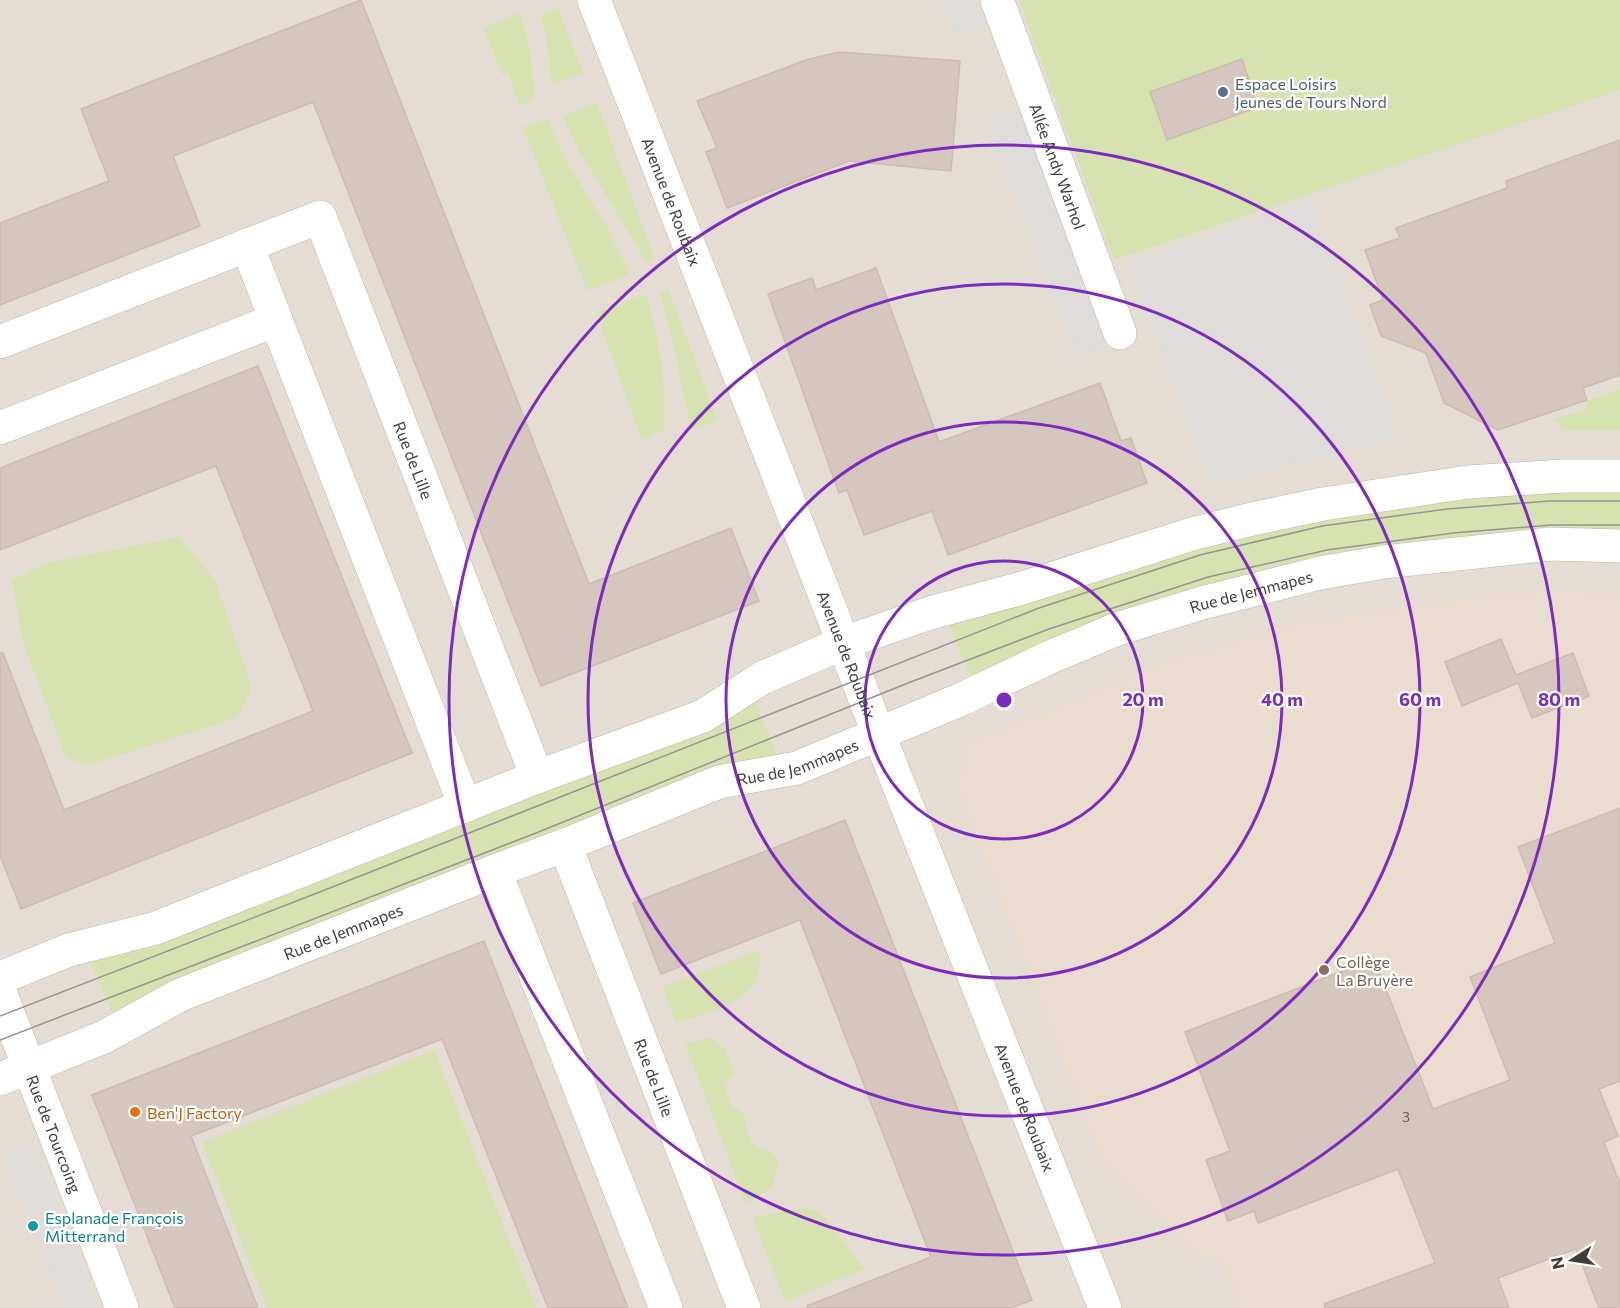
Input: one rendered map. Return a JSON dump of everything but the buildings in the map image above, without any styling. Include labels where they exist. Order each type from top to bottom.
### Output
[{"type":"street","name":"Avenue de Roubaix","points":[[594,0],[843,643],[1105,1308]]},
{"type":"street","name":"Allée Andy Warhol","points":[[997,0],[1120,333]]},
{"type":"street","name":"Rue de Lille","points":[[0,342],[320,217],[537,777]]},
{"type":"street","points":[[247,245],[465,806]]},
{"type":"street","points":[[0,428],[276,320]]},
{"type":"street","points":[[0,978],[69,950],[156,928],[537,777],[704,716],[762,678],[843,643],[930,613],[1019,589],[1192,534],[1323,504],[1468,482],[1563,476],[1620,476]]},
{"type":"street","name":"Rue de Jemmapes","points":[[14,1072],[104,1037],[180,995],[565,845],[719,782],[797,768],[962,699],[1048,658],[1117,629],[1202,603],[1320,573],[1384,562],[1550,544],[1620,546]]},
{"type":"street","name":"Rue de Lille","points":[[565,845],[744,1308]]},
{"type":"street","points":[[495,871],[666,1308]]},
{"type":"street","name":"Rue de Tourcoing","points":[[0,992],[14,1072],[122,1308]]},
{"type":"shaded area","points":[[0,0],[1620,0],[1620,1308],[0,1308]]},
{"type":"shaded area","points":[[941,0],[977,0],[987,26],[955,39]]},
{"type":"shaded area","points":[[1020,107],[1112,345],[1078,358],[985,120]]},
{"type":"shaded area","points":[[1312,200],[1400,439],[1210,484],[1128,263]]},
{"type":"shaded area","name":"Collège La Bruyère","points":[[1565,590],[1620,596],[1620,1308],[1233,1308],[1239,1302],[1221,1260],[1201,1258],[1098,1154],[957,787],[969,741],[1164,662],[1298,623],[1479,596]]},
{"type":"shaded area","points":[[34,1144],[98,1308],[63,1308],[3,1155]]},
{"type":"green space","points":[[1019,0],[1620,0],[1620,90],[1114,260]]},
{"type":"green space","points":[[558,8],[583,73],[552,85],[546,34],[540,16]]},
{"type":"green space","points":[[521,12],[530,50],[535,100],[519,105],[508,73],[502,75],[484,28]]},
{"type":"green space","points":[[597,103],[655,259],[647,263],[581,154],[562,116]]},
{"type":"green space","points":[[547,119],[566,161],[607,227],[630,274],[587,291],[523,127]]},
{"type":"green space","points":[[668,289],[718,421],[691,430],[673,342],[660,293]]},
{"type":"green space","points":[[646,294],[655,328],[663,375],[665,429],[642,440],[596,313]]},
{"type":"green space","points":[[1620,390],[1620,430],[1565,430],[1557,425],[1554,419],[1588,409],[1587,401]]},
{"type":"green space","points":[[1620,489],[1620,534],[1125,612],[1038,644],[971,679],[947,621],[1291,522],[1506,490]]},
{"type":"green space","points":[[179,537],[215,580],[252,688],[237,718],[88,765],[66,758],[23,642],[12,580],[47,563]]},
{"type":"green space","points":[[752,694],[777,756],[114,1017],[89,958]]},
{"type":"green space","points":[[760,950],[758,974],[746,993],[724,1007],[676,1022],[662,987]]},
{"type":"green space","points":[[710,1037],[725,1049],[735,1074],[724,1084],[731,1106],[743,1114],[753,1144],[770,1152],[780,1162],[771,1188],[746,1204],[685,1044]]},
{"type":"green space","points":[[434,1050],[536,1308],[267,1308],[202,1142]]},
{"type":"green space","points":[[812,1209],[827,1219],[864,1269],[785,1302],[753,1218],[790,1210]]},
{"type":"tram line","points":[[0,1016],[1039,608],[1200,555],[1322,526],[1447,509],[1550,501],[1620,501]]},
{"type":"tram line","points":[[0,1040],[531,835],[908,683],[1049,629],[1208,577],[1327,550],[1453,533],[1551,525],[1620,525]]},
{"type":"place","name":"Espace Loisirs Jeunes de Tours Nord","points":[[1223,92]]},
{"type":"place","name":"Collège La Bruyère","points":[[1324,970]]},
{"type":"place","name":"Ben'J Factory","points":[[135,1112]]},
{"type":"place","name":"Esplanade François Mitterrand","points":[[33,1226]]}]
